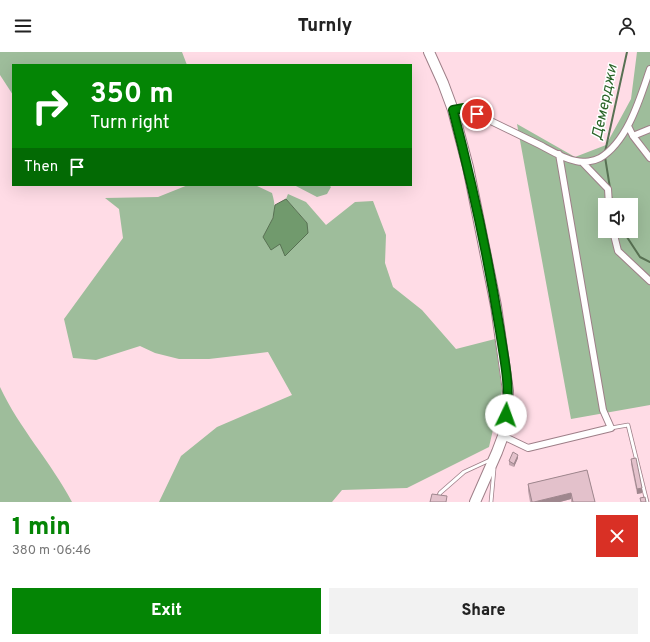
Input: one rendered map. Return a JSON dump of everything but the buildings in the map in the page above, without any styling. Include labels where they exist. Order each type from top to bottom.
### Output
[{"type":"highway","points":[[429,52],[453,110],[468,167],[496,306],[508,392],[503,436],[475,502]]},
{"type":"street","points":[[453,110],[464,108],[559,154],[576,161],[587,162],[599,158],[611,150],[628,126],[650,70]]},
{"type":"street","points":[[628,126],[633,136],[650,158]]},
{"type":"street","points":[[633,136],[650,130]]},
{"type":"street","points":[[503,436],[528,448],[611,428],[603,410],[559,154]]},
{"type":"street","points":[[582,162],[608,189],[609,198]]},
{"type":"street","points":[[615,238],[618,251],[650,281]]},
{"type":"lane","points":[[611,428],[628,425],[647,502]]},
{"type":"lane","points":[[436,502],[440,493],[464,472],[495,457]]},
{"type":"lane","points":[[491,502],[495,457]]},
{"type":"shaded area","points":[[0,52],[182,52],[187,64],[12,64],[12,93],[0,75]]},
{"type":"shaded area","points":[[637,52],[650,52],[650,405],[571,419],[517,124],[575,157],[606,145],[631,99]]},
{"type":"shaded area","points":[[186,186],[257,186],[272,193],[275,206],[274,216],[263,237],[307,223],[286,199],[288,194],[306,202],[326,225],[355,202],[373,201],[386,235],[385,263],[393,287],[422,310],[456,349],[495,339],[502,391],[489,447],[407,488],[342,490],[332,502],[159,502],[181,456],[217,427],[292,395],[268,352],[209,359],[179,359],[155,353],[140,346],[96,360],[73,358],[64,319],[123,238],[119,209],[105,198],[158,197]]},
{"type":"shaded area","points":[[296,186],[331,187],[327,194],[317,197]]},
{"type":"shaded area","points":[[286,199],[307,223],[308,233],[285,256],[280,244],[271,250],[263,237],[273,218],[275,205]]},
{"type":"shaded area","points":[[0,387],[16,417],[55,473],[72,502],[0,502]]},
{"type":"waterway","name":"Демерджи","points":[[605,152],[627,52]]},
{"type":"waterway","name":"Демерджи","points":[[605,157],[610,188]]},
{"type":"waterway","name":"Демерджи","points":[[628,238],[640,257],[650,262]]},
{"type":"route","points":[[477,114],[464,108],[453,110],[468,167],[496,306],[508,392],[506,415]]}]
